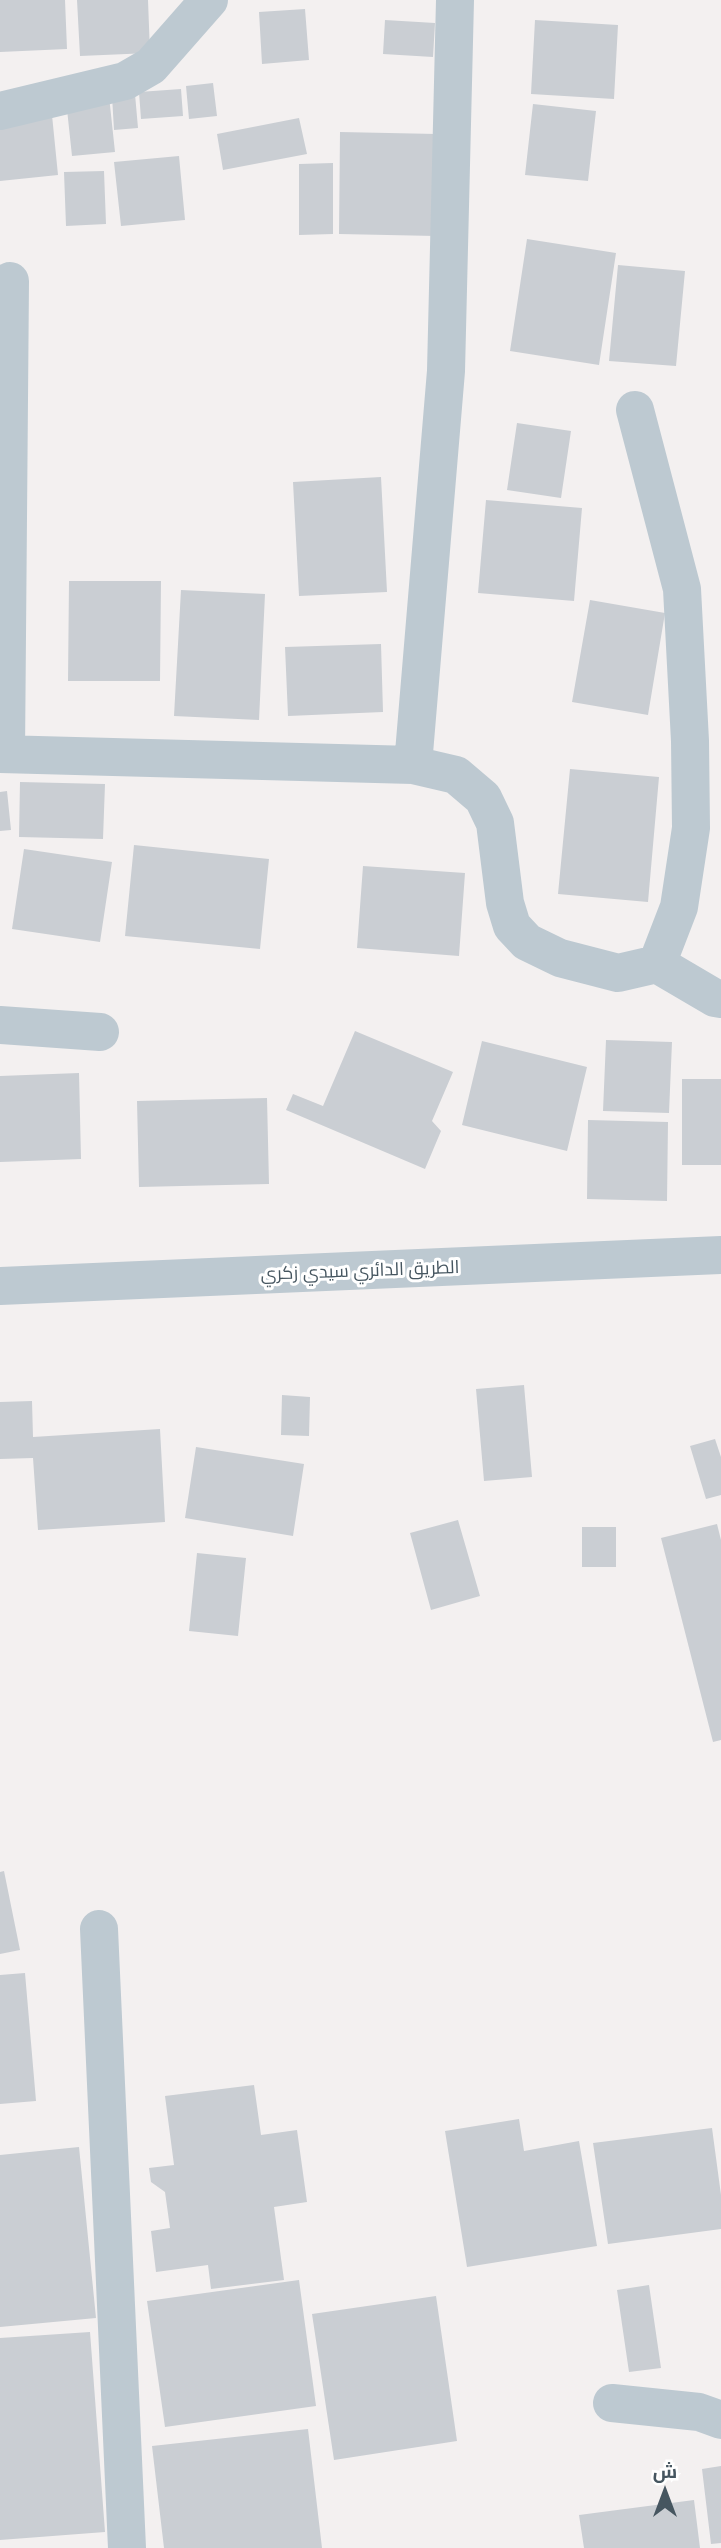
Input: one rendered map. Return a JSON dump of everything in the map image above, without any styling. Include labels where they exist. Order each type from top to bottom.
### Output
[{"type":"street","points":[[0,111],[125,81],[151,66],[209,0]]},
{"type":"street","points":[[413,765],[446,371],[455,0]]},
{"type":"street","points":[[10,281],[3,754],[413,765],[456,775],[483,797],[495,823],[505,904],[512,926],[527,942],[560,958],[618,974],[657,964],[721,999]]},
{"type":"street","points":[[635,410],[682,589],[690,741],[691,828],[678,907],[657,964]]},
{"type":"street","points":[[0,1025],[100,1032]]},
{"type":"street","name":"الطريق الدائري سيدي زكري","points":[[0,1286],[721,1255]]},
{"type":"street","points":[[99,1929],[127,2548]]},
{"type":"street","points":[[612,2403],[699,2412],[721,2420]]},
{"type":"building","points":[[0,0],[65,0],[67,49],[0,52]]},
{"type":"building","points":[[77,0],[148,0],[150,53],[80,56]]},
{"type":"building","points":[[305,9],[309,60],[262,64],[259,12]]},
{"type":"building","points":[[385,20],[435,23],[433,57],[383,54]]},
{"type":"building","points":[[535,20],[618,25],[614,99],[531,94]]},
{"type":"building","points":[[213,83],[217,116],[189,119],[186,86]]},
{"type":"building","points":[[181,89],[183,116],[141,119],[139,92]]},
{"type":"building","points":[[135,94],[138,128],[114,130],[112,96]]},
{"type":"building","points":[[109,96],[115,152],[72,156],[66,100]]},
{"type":"building","points":[[533,104],[596,111],[588,181],[525,175]]},
{"type":"building","points":[[52,115],[58,175],[0,181],[0,120]]},
{"type":"building","points":[[299,118],[307,154],[223,170],[217,134]]},
{"type":"building","points":[[340,132],[437,134],[436,236],[339,234]]},
{"type":"building","points":[[179,156],[185,220],[121,226],[114,162]]},
{"type":"building","points":[[333,163],[333,234],[299,235],[299,164]]},
{"type":"building","points":[[104,171],[106,224],[66,226],[64,172]]},
{"type":"building","points":[[527,239],[616,253],[599,365],[510,351]]},
{"type":"building","points":[[618,265],[685,271],[676,366],[609,361]]},
{"type":"building","points":[[517,423],[571,431],[561,498],[507,490]]},
{"type":"building","points":[[381,477],[387,592],[299,596],[293,482]]},
{"type":"building","points":[[486,500],[582,508],[574,601],[478,593]]},
{"type":"building","points":[[69,581],[161,581],[160,681],[68,681]]},
{"type":"building","points":[[181,590],[265,594],[259,720],[174,716]]},
{"type":"building","points":[[590,600],[665,613],[648,715],[572,702]]},
{"type":"building","points":[[381,644],[383,712],[288,716],[285,647]]},
{"type":"building","points":[[570,769],[659,777],[648,902],[558,894]]},
{"type":"building","points":[[20,782],[105,784],[103,839],[19,837]]},
{"type":"building","points":[[7,791],[11,830],[0,831],[0,792]]},
{"type":"building","points":[[134,845],[269,859],[260,949],[125,936]]},
{"type":"building","points":[[24,849],[112,862],[100,942],[12,929]]},
{"type":"building","points":[[363,866],[465,873],[459,956],[357,948]]},
{"type":"building","points":[[355,1031],[453,1072],[432,1121],[441,1131],[425,1169],[286,1110],[293,1094],[323,1106]]},
{"type":"building","points":[[606,1040],[672,1042],[669,1113],[603,1111]]},
{"type":"building","points":[[482,1041],[587,1067],[567,1151],[462,1125]]},
{"type":"building","points":[[79,1073],[81,1159],[0,1162],[0,1076]]},
{"type":"building","points":[[682,1079],[721,1079],[721,1165],[682,1165]]},
{"type":"building","points":[[267,1098],[269,1184],[139,1187],[137,1101]]},
{"type":"building","points":[[588,1120],[668,1122],[667,1201],[587,1199]]},
{"type":"building","points":[[524,1385],[532,1477],[484,1481],[476,1389]]},
{"type":"building","points":[[282,1395],[310,1397],[309,1436],[281,1435]]},
{"type":"building","points":[[32,1401],[33,1437],[160,1429],[165,1522],[38,1530],[33,1458],[0,1459],[0,1402]]},
{"type":"building","points":[[715,1439],[721,1457],[721,1495],[706,1499],[690,1446]]},
{"type":"building","points":[[196,1447],[304,1464],[293,1536],[185,1518]]},
{"type":"building","points":[[458,1520],[480,1596],[431,1610],[410,1533]]},
{"type":"building","points":[[717,1524],[721,1540],[721,1740],[713,1742],[661,1538]]},
{"type":"building","points":[[582,1527],[616,1527],[616,1567],[582,1567]]},
{"type":"building","points":[[197,1553],[246,1558],[238,1636],[189,1631]]},
{"type":"building","points":[[4,1871],[20,1950],[0,1954],[0,1872]]},
{"type":"building","points":[[25,1973],[36,2101],[0,2104],[0,1975]]},
{"type":"building","points":[[254,2085],[261,2135],[297,2130],[307,2202],[274,2207],[284,2280],[211,2289],[208,2265],[156,2272],[151,2231],[170,2228],[165,2192],[151,2182],[149,2168],[174,2165],[165,2096]]},
{"type":"building","points":[[519,2119],[524,2151],[579,2141],[597,2246],[467,2267],[445,2131]]},
{"type":"building","points":[[712,2128],[721,2195],[721,2229],[608,2244],[593,2143]]},
{"type":"building","points":[[79,2147],[96,2318],[0,2327],[0,2155]]},
{"type":"building","points":[[299,2280],[316,2406],[165,2427],[147,2301]]},
{"type":"building","points":[[649,2285],[661,2368],[629,2372],[617,2290]]},
{"type":"building","points":[[436,2296],[457,2441],[334,2460],[312,2314]]},
{"type":"building","points":[[90,2332],[105,2532],[0,2540],[0,2338]]},
{"type":"building","points":[[308,2429],[322,2548],[164,2548],[152,2446]]},
{"type":"building","points":[[721,2466],[721,2543],[711,2544],[702,2469]]},
{"type":"building","points":[[694,2500],[700,2548],[584,2548],[579,2515]]}]
